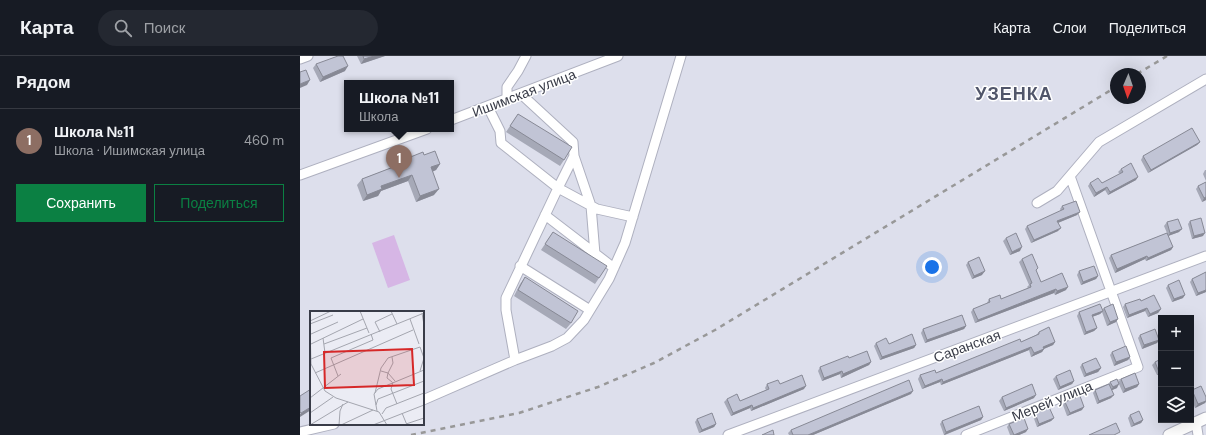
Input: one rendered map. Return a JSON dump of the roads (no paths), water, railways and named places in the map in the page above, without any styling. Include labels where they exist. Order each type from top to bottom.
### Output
[{"type":"street","points":[[300,59],[308,56]]},
{"type":"street","points":[[507,100],[506,87],[518,71],[526,56]]},
{"type":"street","name":"Ишимская улица","points":[[454,119],[507,100],[618,56]]},
{"type":"street","points":[[424,400],[514,360],[552,346],[567,338],[584,320],[614,268],[625,243],[681,56]]},
{"type":"street","points":[[1037,203],[1057,191],[1099,142],[1206,78]]},
{"type":"street","points":[[521,94],[573,142],[574,156],[591,206],[595,254]]},
{"type":"street","points":[[488,107],[500,131],[501,143],[558,188],[591,206],[633,217]]},
{"type":"street","points":[[300,175],[419,132]]},
{"type":"street","points":[[514,360],[505,303],[511,285],[574,156]]},
{"type":"street","points":[[1070,176],[1112,292]]},
{"type":"street","points":[[545,215],[614,268]]},
{"type":"street","name":"Саранская","points":[[728,435],[1206,256]]},
{"type":"street","points":[[520,266],[590,310]]},
{"type":"street","name":"Мерей улица","points":[[966,435],[1138,367],[1112,292]]},
{"type":"street","points":[[1169,435],[1201,420]]},
{"type":"street","points":[[1198,435],[1201,420]]},
{"type":"street","points":[[300,432],[330,425]]},
{"type":"railway","points":[[1146,69],[1167,56]]},
{"type":"railway","points":[[411,435],[519,413],[598,387],[654,363],[715,330],[1110,91]]},
{"type":"place","name":"Школа №11","points":[[399,178]]},
{"type":"district","name":"УЗЕНКА","points":[[1014,94]]}]
